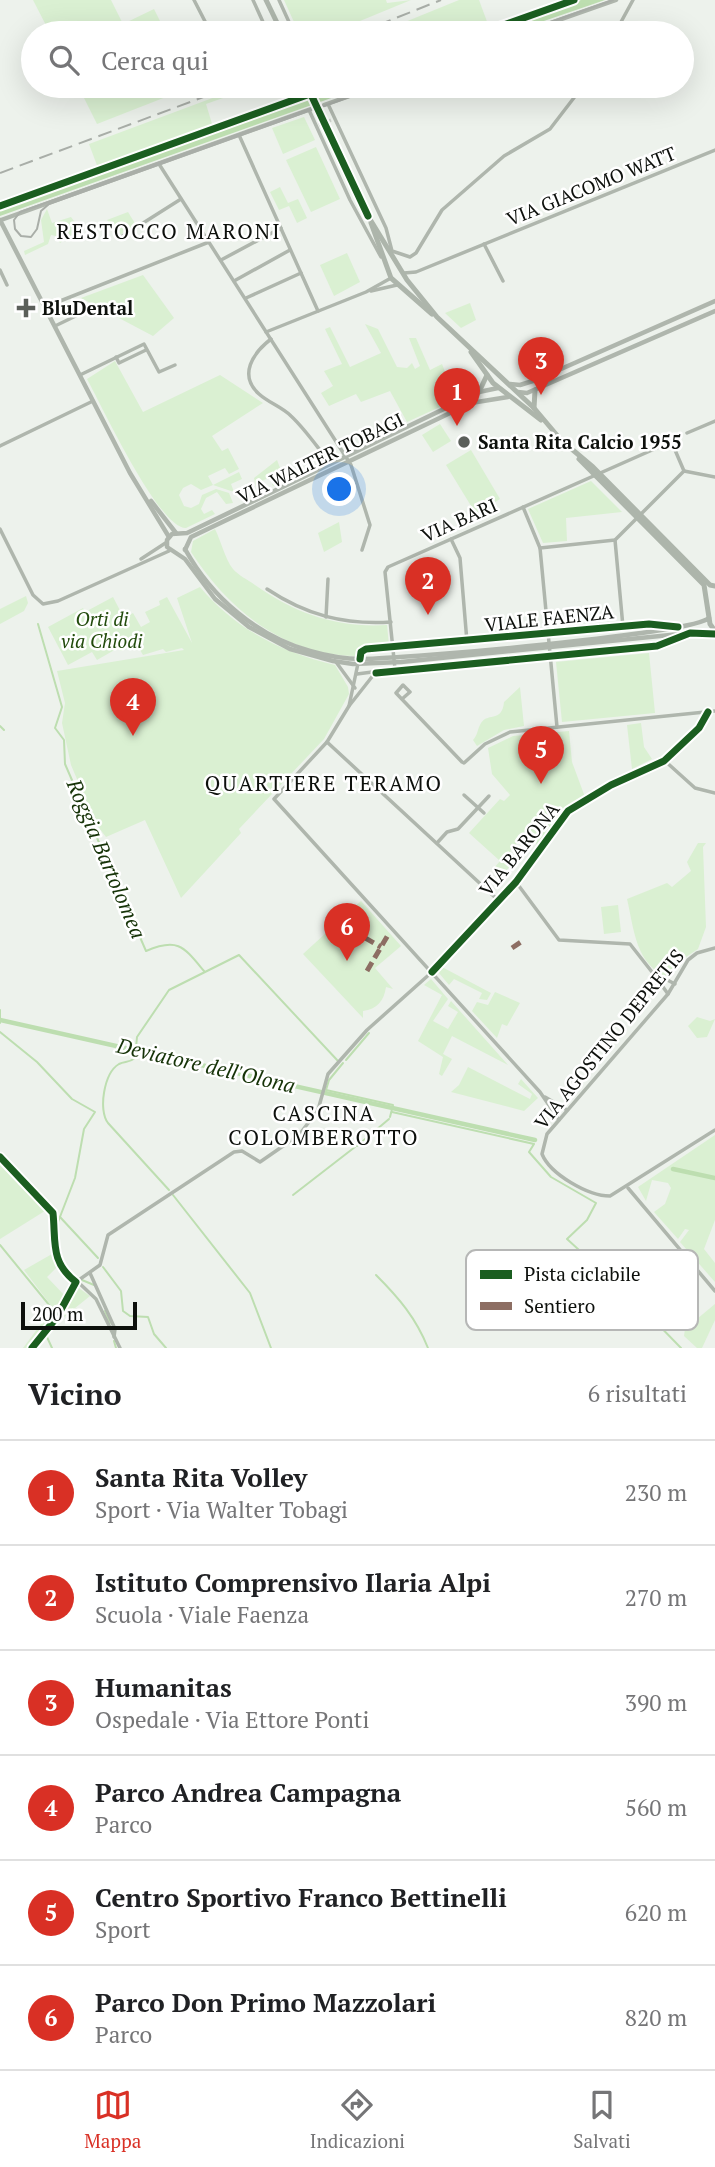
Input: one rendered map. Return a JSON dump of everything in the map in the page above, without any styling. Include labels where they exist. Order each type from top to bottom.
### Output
[{"type":"main road","points":[[266,0],[276,21]]},
{"type":"main road","points":[[313,98],[368,216],[391,278],[437,317]]},
{"type":"main road","points":[[368,216],[392,251],[407,281],[437,317],[534,408],[544,423]]},
{"type":"main road","points":[[391,278],[404,273]]},
{"type":"main road","points":[[397,285],[407,281]]},
{"type":"main road","points":[[467,347],[508,397],[544,423],[693,569],[715,587],[707,600]]},
{"type":"main road","points":[[479,392],[488,375]]},
{"type":"main road","points":[[499,388],[509,384]]},
{"type":"main road","points":[[534,408],[537,389]]},
{"type":"main road","points":[[508,397],[517,392]]},
{"type":"main road","points":[[638,516],[704,585],[709,618],[715,633]]},
{"type":"street","points":[[194,0],[205,21]]},
{"type":"street","points":[[253,0],[263,21]]},
{"type":"street","points":[[279,0],[289,21]]},
{"type":"street","points":[[515,21],[574,0]]},
{"type":"street","points":[[556,21],[616,0]]},
{"type":"street","points":[[622,21],[633,0]]},
{"type":"street","points":[[5,205],[297,98]]},
{"type":"street","points":[[343,98],[326,104],[386,228],[392,251],[406,257],[416,253],[442,210],[504,156],[552,127],[574,98]]},
{"type":"street","points":[[169,551],[168,539],[0,221],[310,110],[381,257]]},
{"type":"street","points":[[239,135],[318,311]]},
{"type":"street","name":"VIA GIACOMO WATT","points":[[415,272],[713,152]]},
{"type":"street","points":[[159,164],[348,461],[370,525],[362,550]]},
{"type":"street","points":[[121,237],[181,199]]},
{"type":"street","points":[[220,260],[281,228]]},
{"type":"street","points":[[45,307],[209,242]]},
{"type":"street","points":[[484,244],[503,281]]},
{"type":"street","points":[[234,281],[290,250]]},
{"type":"street","points":[[0,270],[7,285]]},
{"type":"street","points":[[404,273],[415,272]]},
{"type":"street","points":[[407,281],[415,272]]},
{"type":"street","points":[[245,298],[301,273]]},
{"type":"street","points":[[266,332],[366,292],[391,278]]},
{"type":"street","points":[[366,292],[397,285]]},
{"type":"street","points":[[509,384],[520,385],[536,380],[715,301]]},
{"type":"street","points":[[517,392],[537,389],[715,311]]},
{"type":"street","points":[[54,326],[84,312]]},
{"type":"street","points":[[649,330],[653,338]]},
{"type":"street","points":[[271,339],[252,358],[249,369],[251,381],[259,394],[284,408],[299,423],[330,463]]},
{"type":"street","points":[[80,375],[144,344],[159,372],[175,365]]},
{"type":"street","points":[[585,358],[588,367]]},
{"type":"street","points":[[536,380],[537,389]]},
{"type":"street","name":"VIA WALTER TOBAGI","points":[[168,539],[479,392],[499,388]]},
{"type":"street","name":"VIA WALTER TOBAGI","points":[[187,541],[471,403],[508,397]]},
{"type":"street","points":[[0,446],[93,401]]},
{"type":"street","points":[[687,433],[715,421]]},
{"type":"street","name":"VIA BARI","points":[[393,649],[386,568],[671,442],[684,471]]},
{"type":"street","points":[[540,548],[615,540],[684,471],[715,477]]},
{"type":"street","points":[[0,529],[33,595],[43,604],[58,601],[131,565],[169,551],[178,554],[186,550],[187,541],[141,491]]},
{"type":"street","points":[[523,507],[540,548],[557,727]]},
{"type":"street","points":[[131,565],[168,539]]},
{"type":"street","points":[[451,539],[460,558],[467,642]]},
{"type":"street","points":[[615,540],[623,627]]},
{"type":"street","name":"VIALE FAENZA","points":[[186,550],[215,591],[254,625],[306,650],[359,662]]},
{"type":"street","name":"VIALE FAENZA","points":[[178,554],[215,598],[249,627],[290,649],[333,661],[395,660],[690,633],[715,633]]},
{"type":"street","points":[[326,617],[328,579]]},
{"type":"street","points":[[267,589],[293,606],[326,617],[351,623],[391,622]]},
{"type":"street","name":"VIALE FAENZA","points":[[549,645],[662,631],[699,624],[709,618]]},
{"type":"street","name":"VIALE FAENZA","points":[[359,662],[364,650],[661,623],[678,626]]},
{"type":"street","name":"VIALE FAENZA","points":[[357,674],[657,646],[690,633]]},
{"type":"street","points":[[393,649],[395,660]]},
{"type":"street","name":"VIALE FAENZA","points":[[376,673],[394,670],[395,660]]},
{"type":"street","points":[[333,661],[340,665],[355,688]]},
{"type":"street","points":[[349,706],[359,662]]},
{"type":"street","points":[[376,673],[349,706],[327,742],[275,799],[543,1096],[559,1120]]},
{"type":"street","points":[[355,688],[364,685]]},
{"type":"street","points":[[402,699],[464,763],[485,744],[505,734],[715,711]]},
{"type":"street","name":"VIA BARONA","points":[[90,1273],[100,1265],[106,1238],[111,1232],[234,1152],[242,1152],[258,1162],[262,1161],[299,1135],[318,1110],[328,1074],[367,1030],[432,972],[499,901],[568,811],[611,785],[664,761],[699,728],[708,712]]},
{"type":"street","points":[[327,742],[499,901]]},
{"type":"street","points":[[664,761],[695,788],[715,793]]},
{"type":"street","points":[[464,795],[484,813]]},
{"type":"street","points":[[438,843],[447,832],[458,829],[489,796]]},
{"type":"street","points":[[516,882],[559,940],[629,944],[668,994]]},
{"type":"street","name":"VIA AGOSTINO DEPRETIS","points":[[715,950],[691,957],[668,994],[545,1136],[543,1156],[549,1167],[601,1196],[615,1195],[715,1130]]},
{"type":"street","points":[[652,972],[675,984]]},
{"type":"street","points":[[543,1096],[567,1110]]},
{"type":"street","points":[[0,1157],[53,1212],[54,1252],[63,1270],[96,1299],[120,1348]]},
{"type":"street","points":[[630,1186],[681,1250]]},
{"type":"street","points":[[698,1271],[715,1291]]},
{"type":"street","points":[[32,1348],[57,1317],[76,1282],[90,1273],[116,1329],[114,1337]]},
{"type":"green space","points":[[33,0],[111,0],[122,21],[44,21]]},
{"type":"green space","points":[[284,0],[386,0],[387,3],[411,0],[360,21],[294,21]]},
{"type":"green space","points":[[459,0],[479,0],[487,21],[407,21]]},
{"type":"green space","points":[[154,9],[160,21],[129,21]]},
{"type":"green space","points":[[84,98],[163,98],[97,124]]},
{"type":"green space","points":[[212,98],[223,98],[206,104],[213,127],[98,168],[89,144]]},
{"type":"green space","points":[[304,117],[315,140],[283,154],[272,128]]},
{"type":"green space","points":[[316,147],[340,199],[311,212],[286,160]]},
{"type":"green space","points":[[280,187],[288,203],[298,199],[307,218],[297,223],[289,206],[279,210],[270,192]]},
{"type":"green space","points":[[47,209],[52,223],[71,217],[80,229],[60,243],[56,236],[51,235],[48,244],[25,255],[24,251],[44,242],[41,220]]},
{"type":"green space","points":[[128,212],[136,225],[120,235],[107,220]]},
{"type":"green space","points":[[347,253],[360,282],[334,296],[320,265]]},
{"type":"green space","points":[[143,275],[174,318],[153,336],[81,298]]},
{"type":"green space","points":[[470,303],[476,320],[461,328],[445,313]]},
{"type":"green space","points":[[365,324],[378,329],[397,367],[407,368],[412,363],[415,369],[420,366],[409,338],[416,338],[430,370],[442,364],[447,377],[436,382],[434,387],[442,406],[407,422],[390,391],[361,402],[356,394],[329,406],[321,393],[333,386],[324,371],[342,364],[325,329],[330,327],[350,367],[381,353]]},
{"type":"green space","points":[[115,361],[143,412],[220,375],[263,403],[212,436],[222,451],[228,448],[239,469],[229,474],[225,468],[208,476],[213,485],[201,490],[191,484],[183,488],[179,495],[184,506],[191,508],[199,504],[202,495],[216,489],[229,493],[233,503],[226,504],[217,492],[206,498],[201,509],[204,514],[212,510],[215,514],[186,528],[175,523],[161,509],[132,463],[87,379]]},
{"type":"green space","points":[[440,424],[451,441],[433,452],[422,435]]},
{"type":"green space","points":[[471,450],[500,499],[476,514],[446,465]]},
{"type":"green space","points":[[277,460],[285,481],[273,486],[272,484],[279,480],[276,474],[260,482],[262,488],[257,491],[254,478]]},
{"type":"green space","points":[[239,472],[242,479],[231,484],[234,492],[213,485]]},
{"type":"green space","points":[[591,481],[622,512],[566,518],[567,541],[543,543],[528,509]]},
{"type":"green space","points":[[339,522],[342,542],[324,552],[318,533]]},
{"type":"green space","points":[[215,529],[225,555],[235,571],[270,595],[318,617],[351,624],[387,625],[389,645],[363,646],[355,656],[329,654],[281,638],[260,625],[222,592],[191,552],[193,541]]},
{"type":"green space","name":"Orti di via Chiodi","points":[[200,587],[229,615],[261,637],[315,660],[335,665],[348,687],[349,694],[324,739],[239,829],[241,833],[181,898],[145,820],[106,837],[96,824],[71,765],[62,723],[65,703],[57,671],[184,650],[182,648],[166,652],[163,649],[143,655],[137,645],[121,651],[118,648],[97,660],[92,652],[68,665],[48,627],[83,608],[85,612],[113,597],[124,618],[133,613],[141,627],[150,622],[145,612],[160,605],[159,601],[167,597],[192,643],[177,598]]},
{"type":"green space","points":[[26,596],[28,603],[24,611],[0,624],[0,609]]},
{"type":"green space","points":[[649,653],[655,713],[562,722],[556,662]]},
{"type":"green space","points":[[520,687],[524,726],[504,730],[477,746],[473,740],[480,725],[500,713],[504,702]]},
{"type":"green space","points":[[641,723],[644,747],[652,759],[632,769],[627,725]]},
{"type":"green space","points":[[569,731],[572,762],[585,797],[558,816],[539,849],[529,830],[510,851],[517,859],[504,873],[494,868],[500,861],[469,833],[500,799],[504,801],[510,795],[492,774],[488,748],[513,736]]},
{"type":"green space","points":[[698,843],[706,843],[703,847],[706,927],[698,949],[686,957],[670,978],[658,972],[643,955],[634,934],[627,899],[667,883],[672,887],[691,871],[687,862]]},
{"type":"green space","points":[[361,901],[401,946],[375,968],[393,989],[386,987],[382,1000],[376,1006],[363,1011],[363,1018],[303,954]]},
{"type":"green space","points":[[618,905],[621,932],[604,934],[601,907]]},
{"type":"green space","points":[[442,967],[491,993],[487,1000],[479,999],[482,993],[454,979],[449,985],[439,973]]},
{"type":"green space","points":[[431,979],[448,999],[433,1021],[448,1029],[458,1012],[448,1006],[451,1001],[508,1065],[452,1036],[443,1054],[452,1059],[442,1076],[439,1074],[443,1057],[418,1041],[442,995],[424,985]]},
{"type":"green space","points":[[495,992],[520,1003],[507,1026],[502,1024],[497,1038],[472,1011],[477,1002],[488,1005]]},
{"type":"green space","points":[[697,1017],[710,1021],[715,1019],[707,1037],[697,1038],[688,1026]]},
{"type":"green space","points":[[468,1067],[530,1099],[532,1094],[518,1084],[521,1079],[538,1098],[524,1111],[451,1092],[459,1085]]},
{"type":"green space","points":[[715,1135],[715,1220],[704,1249],[715,1263],[715,1282],[698,1263],[698,1250],[687,1250],[680,1242],[689,1230],[685,1229],[678,1239],[654,1212],[665,1204],[671,1188],[668,1183],[652,1180],[646,1201],[638,1187]]},
{"type":"green space","points":[[0,1160],[48,1209],[0,1239]]},
{"type":"green space","points":[[52,1254],[57,1267],[47,1277],[65,1296],[56,1316],[30,1348],[23,1348],[53,1308],[24,1270]]},
{"type":"green space","points":[[76,1286],[90,1296],[64,1317],[60,1314]]},
{"type":"green space","points":[[715,1304],[715,1320],[702,1348],[697,1348],[684,1336],[685,1330],[698,1330],[698,1318]]},
{"type":"shaded area","points":[[581,0],[605,0],[544,21],[518,21]]},
{"type":"shaded area","points":[[308,98],[331,98],[0,216],[0,209]]},
{"type":"waterway","name":"Roggia Bartolomea","points":[[38,624],[62,707],[55,728],[64,740],[65,764],[146,951],[166,945],[180,947],[204,971]]},
{"type":"waterway","points":[[0,726],[4,730]]},
{"type":"waterway","name":"Roggia Bartolomea","points":[[169,1190],[108,1123],[103,1110],[104,1092],[110,1075],[119,1064],[135,1058],[137,1037],[169,990],[239,955],[338,1061]]},
{"type":"waterway","name":"Deviatore dell'Olona","points":[[0,1010],[0,1023]]},
{"type":"waterway","name":"Deviatore dell'Olona","points":[[0,1020],[535,1140]]},
{"type":"waterway","points":[[0,1032],[37,1062],[72,1099],[95,1112],[84,1129],[75,1178],[58,1222]]},
{"type":"waterway","points":[[346,1060],[369,1033]]},
{"type":"waterway","name":"Deviatore dell'Olona","points":[[343,1063],[329,1080],[326,1090],[393,1105],[390,1117]]},
{"type":"waterway","points":[[392,1112],[534,1144],[529,1152],[551,1177],[596,1203],[587,1220],[567,1239],[579,1250]]},
{"type":"waterway","points":[[357,1146],[389,1119]]},
{"type":"waterway","points":[[293,1195],[355,1147]]},
{"type":"waterway","name":"Deviatore dell'Olona","points":[[673,1169],[715,1178]]},
{"type":"waterway","name":"Roggia Bartolomea","points":[[173,1195],[250,1293],[271,1348]]},
{"type":"waterway","points":[[60,1217],[98,1258]]},
{"type":"waterway","points":[[57,1226],[57,1249]]},
{"type":"waterway","points":[[0,1245],[50,1306]]},
{"type":"waterway","points":[[103,1267],[121,1291],[123,1311],[130,1316],[148,1317],[154,1334],[166,1348]]},
{"type":"waterway","points":[[376,1275],[406,1309],[428,1348]]},
{"type":"waterway","points":[[82,1280],[94,1285]]},
{"type":"waterway","points":[[105,1311],[110,1323]]},
{"type":"waterway","points":[[663,1330],[681,1348]]},
{"type":"waterway","points":[[46,1335],[52,1348]]},
{"type":"waterway","points":[[114,1341],[116,1348]]},
{"type":"tunnel","points":[[319,125],[331,120]]},
{"type":"tram line","points":[[553,21],[613,0]]},
{"type":"tram line","points":[[324,106],[346,98]]},
{"type":"tram line","points":[[310,109],[20,212],[14,220],[15,229],[21,236],[31,237],[37,229],[41,211],[49,204],[311,110]]},
{"type":"railway","points":[[388,21],[441,0]]},
{"type":"railway","points":[[0,173],[201,98]]},
{"type":"marked path","points":[[339,923],[381,947]]},
{"type":"marked path","points":[[367,971],[388,935]]},
{"type":"marked path","points":[[512,948],[521,942]]},
{"type":"cycle path","points":[[515,21],[574,0]]},
{"type":"cycle path","points":[[0,206],[299,98]]},
{"type":"cycle path","points":[[313,98],[368,216]]},
{"type":"cycle path","points":[[360,659],[361,652],[366,649],[649,624],[678,627]]},
{"type":"cycle path","points":[[376,673],[657,646],[690,633],[715,634]]},
{"type":"cycle path","points":[[432,972],[516,882],[568,811],[611,785],[664,761],[699,728],[708,712]]},
{"type":"cycle path","points":[[0,1157],[53,1213],[58,1259],[76,1282],[57,1317],[32,1348]]},
{"type":"place","name":"BluDental","points":[[26,308]]},
{"type":"place","name":"Humanitas","points":[[541,395]]},
{"type":"place","name":"Santa Rita Volley","points":[[457,426]]},
{"type":"place","name":"Santa Rita Calcio 1955","points":[[464,442]]},
{"type":"place","name":"Istituto Comprensivo Ilaria Alpi","points":[[428,615]]},
{"type":"place","name":"Parco Andrea Campagna","points":[[133,736]]},
{"type":"place","name":"Centro Sportivo Franco Bettinelli","points":[[541,784]]},
{"type":"place","name":"Parco Don Primo Mazzolari","points":[[347,961]]},
{"type":"district","name":"RESTOCCO MARONI","points":[[169,232]]},
{"type":"district","name":"QUARTIERE TERAMO","points":[[324,784]]},
{"type":"district","name":"CASCINA COLOMBEROTTO","points":[[324,1126]]}]
